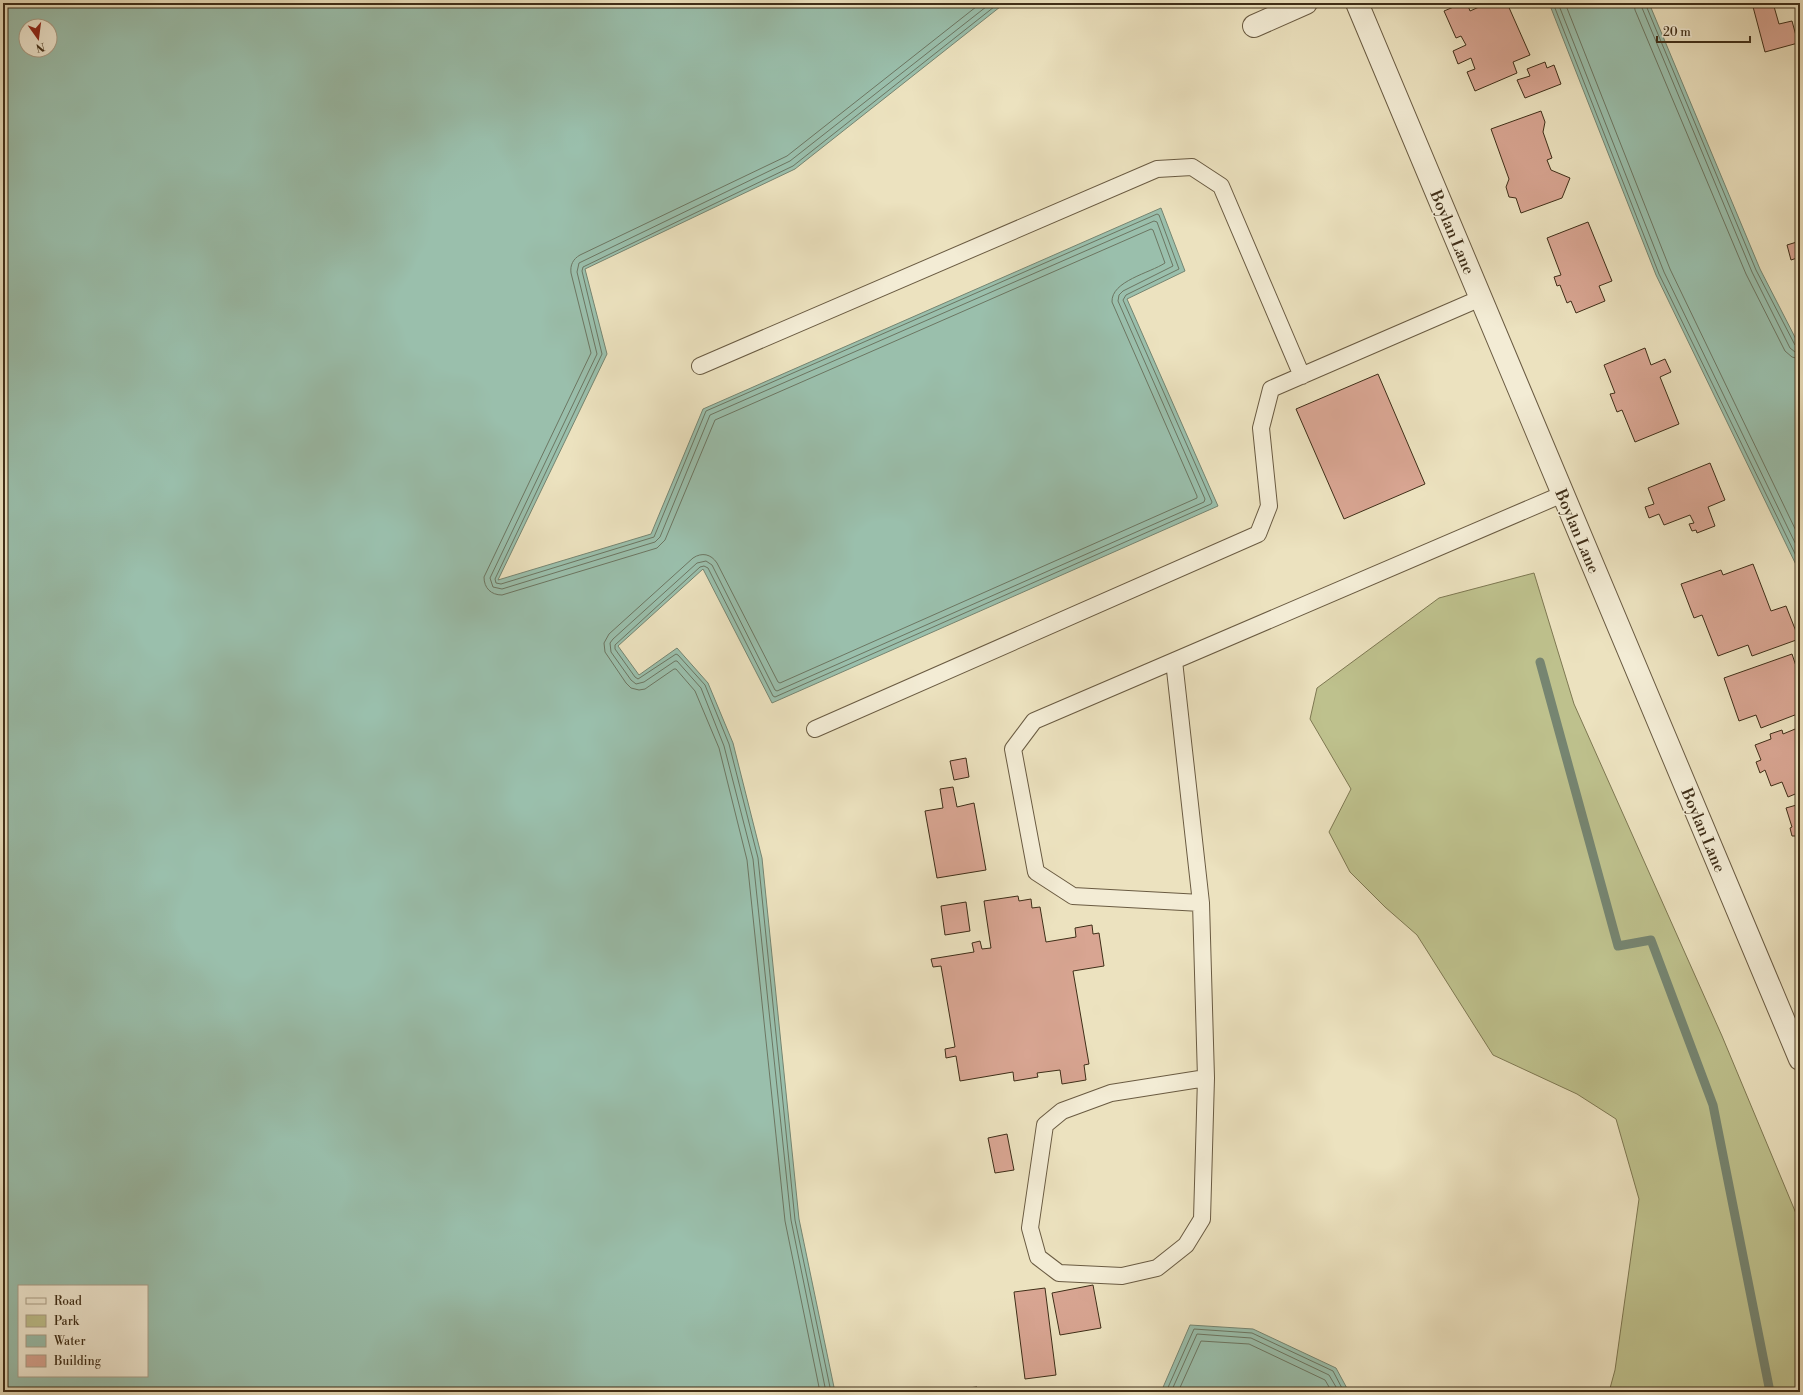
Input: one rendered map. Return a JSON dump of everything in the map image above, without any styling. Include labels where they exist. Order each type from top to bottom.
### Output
[{"type":"street","points":[[1254,26],[1306,3]]},
{"type":"street","name":"Boylan Lane","points":[[1357,3],[1800,1059]]},
{"type":"lane","points":[[700,366],[1157,169],[1192,167],[1221,186],[1302,376]]},
{"type":"lane","points":[[815,729],[1258,534],[1269,506],[1261,428],[1271,389],[1481,298]]},
{"type":"lane","points":[[1201,903],[1073,896],[1036,872],[1013,749],[1034,721],[1563,494]]},
{"type":"lane","points":[[1174,661],[1201,903],[1206,1078],[1202,1219],[1186,1246],[1157,1268],[1122,1276],[1059,1273],[1038,1258],[1030,1228],[1045,1125],[1062,1111],[1111,1093],[1206,1078]]},
{"type":"green space","points":[[1534,573],[1574,704],[1722,1036],[1800,1223],[1800,1392],[1609,1392],[1615,1370],[1639,1199],[1616,1119],[1577,1094],[1493,1055],[1417,935],[1385,907],[1350,872],[1329,832],[1351,789],[1310,719],[1317,688],[1439,598]]},
{"type":"water","points":[[3,3],[1005,3],[795,169],[585,269],[607,354],[498,580],[651,534],[703,409],[1161,208],[1185,271],[1127,299],[1218,506],[772,703],[703,569],[618,646],[639,675],[677,648],[708,683],[733,743],[762,858],[799,1219],[835,1392],[3,1392]]},
{"type":"water","points":[[1549,3],[1649,3],[1760,269],[1800,347],[1800,573],[1656,275]]},
{"type":"water","points":[[1190,1325],[1253,1329],[1336,1368],[1349,1392],[1161,1392]]},
{"type":"building","points":[[1463,3],[1467,3],[1470,11],[1488,3],[1507,3],[1530,55],[1513,62],[1517,73],[1475,91],[1467,72],[1475,69],[1471,58],[1458,64],[1453,51],[1466,45],[1461,36],[1456,38],[1444,11]]},
{"type":"building","points":[[1752,3],[1773,3],[1779,24],[1792,21],[1798,43],[1765,52]]},
{"type":"building","points":[[1545,62],[1547,68],[1554,65],[1561,84],[1525,98],[1517,80],[1530,76],[1527,69]]},
{"type":"building","points":[[1541,111],[1545,122],[1543,132],[1552,158],[1547,160],[1551,170],[1570,178],[1562,198],[1521,213],[1516,198],[1509,197],[1506,187],[1509,179],[1491,129]]},
{"type":"building","points":[[1588,222],[1612,281],[1599,286],[1605,301],[1576,313],[1571,301],[1567,303],[1560,285],[1557,286],[1554,277],[1561,275],[1547,238]]},
{"type":"building","points":[[1800,241],[1800,257],[1791,260],[1787,245]]},
{"type":"building","points":[[1645,348],[1651,365],[1665,359],[1671,372],[1660,377],[1679,424],[1635,442],[1622,410],[1617,412],[1610,394],[1615,393],[1604,365]]},
{"type":"building","points":[[1378,374],[1425,484],[1344,519],[1296,409]]},
{"type":"building","points":[[1710,463],[1725,500],[1708,507],[1715,526],[1697,533],[1696,530],[1692,531],[1689,524],[1694,523],[1690,515],[1664,525],[1659,514],[1649,518],[1645,507],[1654,504],[1648,488]]},
{"type":"building","points":[[1753,564],[1771,611],[1786,606],[1799,639],[1752,656],[1748,645],[1718,656],[1702,615],[1694,618],[1681,584],[1721,570],[1723,575]]},
{"type":"building","points":[[1792,654],[1800,678],[1800,713],[1761,728],[1756,715],[1739,721],[1724,678]]},
{"type":"building","points":[[1800,727],[1800,792],[1788,797],[1782,782],[1771,786],[1765,770],[1760,773],[1756,762],[1761,760],[1755,745],[1771,739],[1770,734],[1782,730],[1783,734]]},
{"type":"building","points":[[966,758],[969,777],[954,780],[950,761]]},
{"type":"building","points":[[953,787],[957,807],[974,803],[986,870],[937,878],[925,811],[943,808],[940,789]]},
{"type":"building","points":[[1800,804],[1800,852],[1796,836],[1792,836],[1790,828],[1792,827],[1786,808]]},
{"type":"building","points":[[1018,896],[1019,901],[1031,899],[1032,908],[1040,907],[1046,942],[1076,937],[1075,928],[1092,925],[1093,934],[1099,933],[1104,966],[1073,971],[1089,1064],[1084,1065],[1086,1080],[1062,1084],[1060,1070],[1037,1073],[1038,1077],[1014,1081],[1013,1072],[960,1081],[956,1056],[946,1058],[945,1049],[955,1047],[941,966],[933,967],[931,959],[974,952],[972,943],[980,941],[982,949],[991,948],[984,901]]},
{"type":"building","points":[[966,902],[970,931],[945,935],[941,906]]},
{"type":"building","points":[[1007,1134],[1014,1170],[995,1173],[988,1138]]},
{"type":"building","points":[[1093,1285],[1101,1328],[1060,1335],[1052,1293]]},
{"type":"building","points":[[1045,1288],[1056,1375],[1025,1379],[1014,1292]]},
{"type":"building","points":[[977,1387],[978,1392],[939,1392],[939,1391]]},
{"type":"waterway","points":[[1540,662],[1618,946],[1651,940],[1713,1105],[1770,1392]]}]
